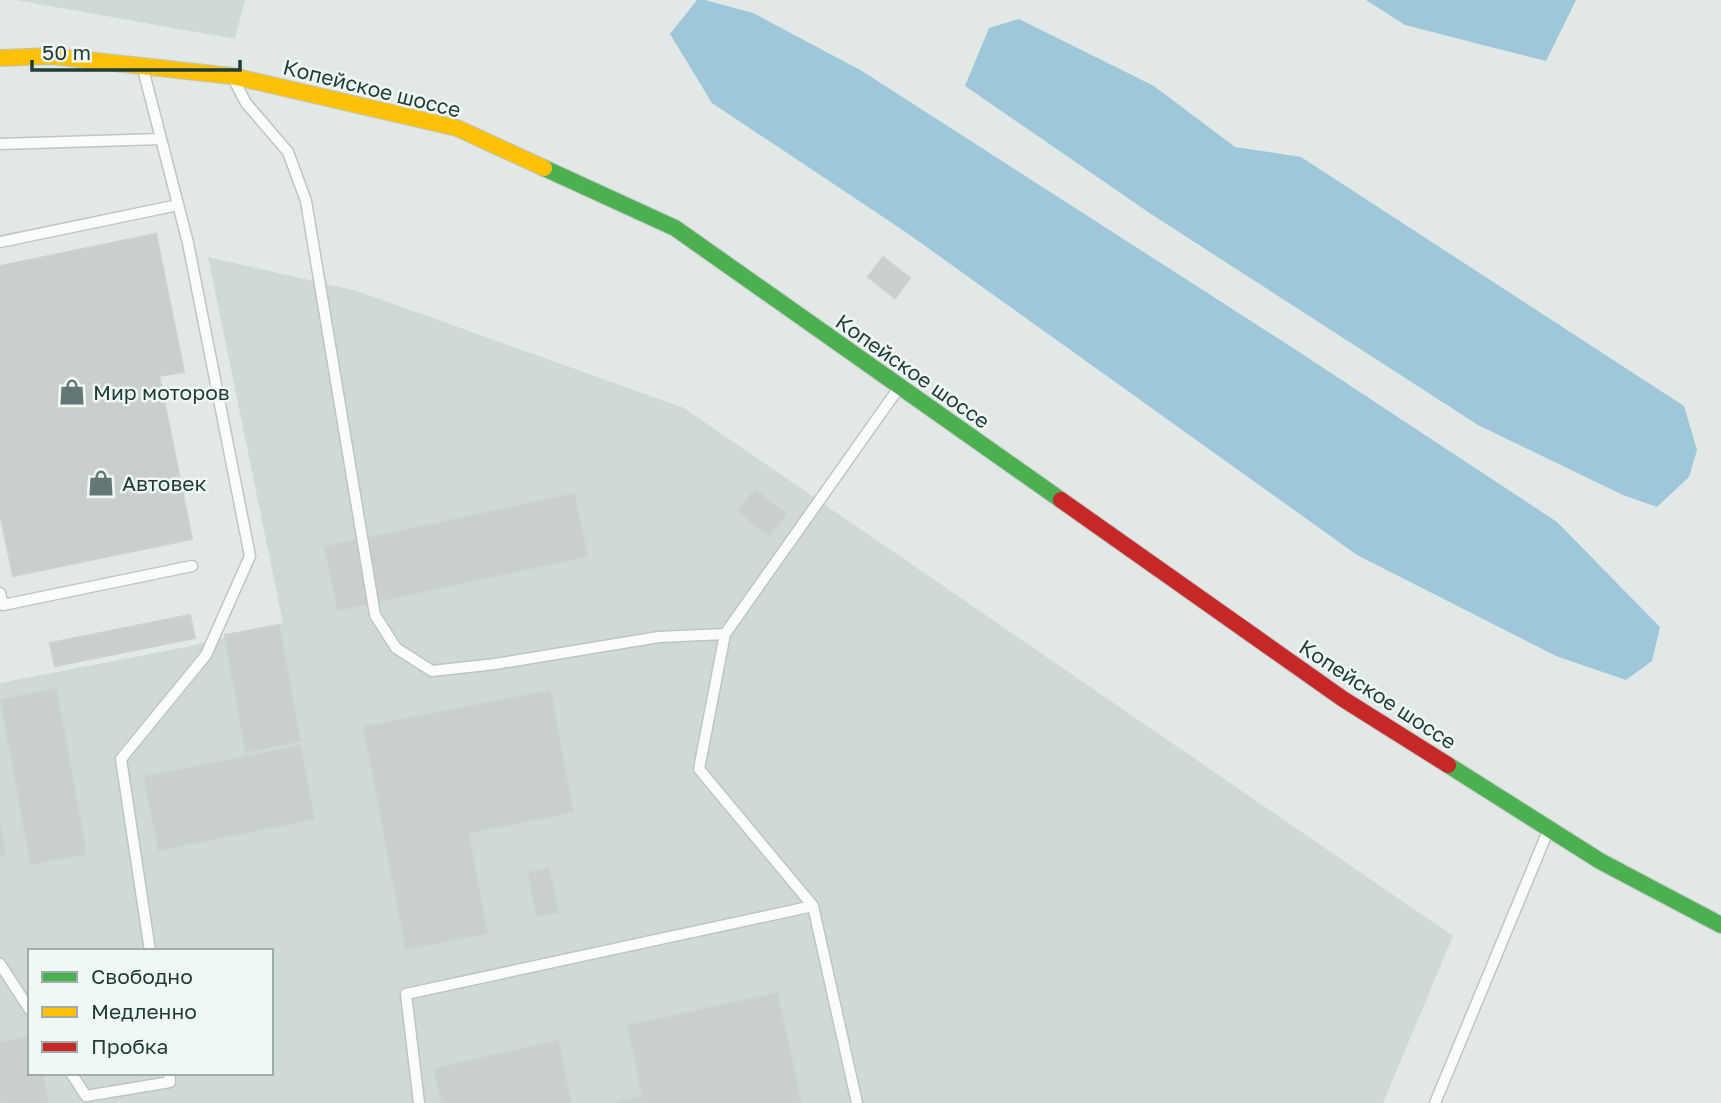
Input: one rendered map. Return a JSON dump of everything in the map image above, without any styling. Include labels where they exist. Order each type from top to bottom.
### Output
[{"type":"street","name":"Копейское шоссе","points":[[0,58],[51,56],[232,76],[457,128],[675,229],[1343,699],[1600,861],[1721,925]]},
{"type":"lane","points":[[142,66],[188,243],[250,556],[206,655],[121,759],[150,949]]},
{"type":"lane","points":[[232,76],[246,103],[288,152],[306,201],[375,615],[396,648],[432,671],[659,637],[724,634]]},
{"type":"lane","points":[[0,144],[161,139]]},
{"type":"lane","points":[[0,242],[178,205]]},
{"type":"lane","points":[[857,1103],[813,906],[699,769],[724,634],[899,386]]},
{"type":"lane","points":[[0,593],[3,605],[192,566]]},
{"type":"lane","points":[[1435,1103],[1549,828]]},
{"type":"lane","points":[[419,1103],[406,994],[813,906]]},
{"type":"lane","points":[[0,964],[28,1007]]},
{"type":"lane","points":[[72,1075],[86,1097],[170,1082],[169,1075]]},
{"type":"shaded area","points":[[16,0],[245,0],[235,39]]},
{"type":"shaded area","points":[[208,257],[357,291],[684,408],[1453,936],[1383,1103],[0,1103],[0,683],[191,646],[283,623]]},
{"type":"water","points":[[697,0],[753,13],[862,71],[1290,346],[1557,522],[1660,627],[1652,661],[1626,680],[1556,656],[1357,555],[907,233],[712,103],[670,34]]},
{"type":"water","points":[[1366,0],[1576,0],[1546,61],[1405,25]]},
{"type":"water","points":[[1019,19],[1154,86],[1235,147],[1301,157],[1684,406],[1697,450],[1689,477],[1657,507],[1623,495],[1478,425],[1151,214],[965,86],[989,28]]},
{"type":"building","points":[[156,234],[184,372],[159,376],[192,539],[13,576],[0,513],[0,266]]},
{"type":"building","points":[[883,257],[910,278],[895,298],[868,277]]},
{"type":"building","points":[[755,490],[786,514],[769,536],[738,511]]},
{"type":"building","points":[[574,494],[587,556],[415,593],[402,531]]},
{"type":"building","points":[[402,531],[415,593],[338,610],[325,547]]},
{"type":"building","points":[[190,615],[195,638],[55,666],[50,643]]},
{"type":"building","points":[[279,625],[300,741],[246,752],[225,635]]},
{"type":"building","points":[[56,689],[86,854],[31,864],[1,700]]},
{"type":"building","points":[[550,691],[573,812],[468,833],[487,933],[406,949],[364,727]]},
{"type":"building","points":[[300,746],[314,819],[159,850],[144,777]]},
{"type":"building","points":[[0,826],[5,855],[0,855]]},
{"type":"building","points":[[549,869],[558,912],[537,916],[528,873]]},
{"type":"building","points":[[777,993],[801,1103],[616,1103],[643,1097],[628,1026]]},
{"type":"building","points":[[28,1037],[28,1075],[42,1075],[48,1103],[0,1103],[0,1043]]},
{"type":"building","points":[[558,1041],[571,1103],[442,1103],[434,1069]]},
{"type":"traffic: fast","points":[[544,168],[675,228],[1061,500]]},
{"type":"traffic: fast","points":[[1448,765],[1600,861],[1721,925]]},
{"type":"traffic: slow","points":[[0,58],[51,56],[232,76],[457,128],[544,168]]},
{"type":"traffic: jam","points":[[1061,500],[1343,699],[1448,765]]},
{"type":"place","name":"Мир моторов","points":[[72,392]]},
{"type":"place","name":"Автовек","points":[[101,483]]}]
